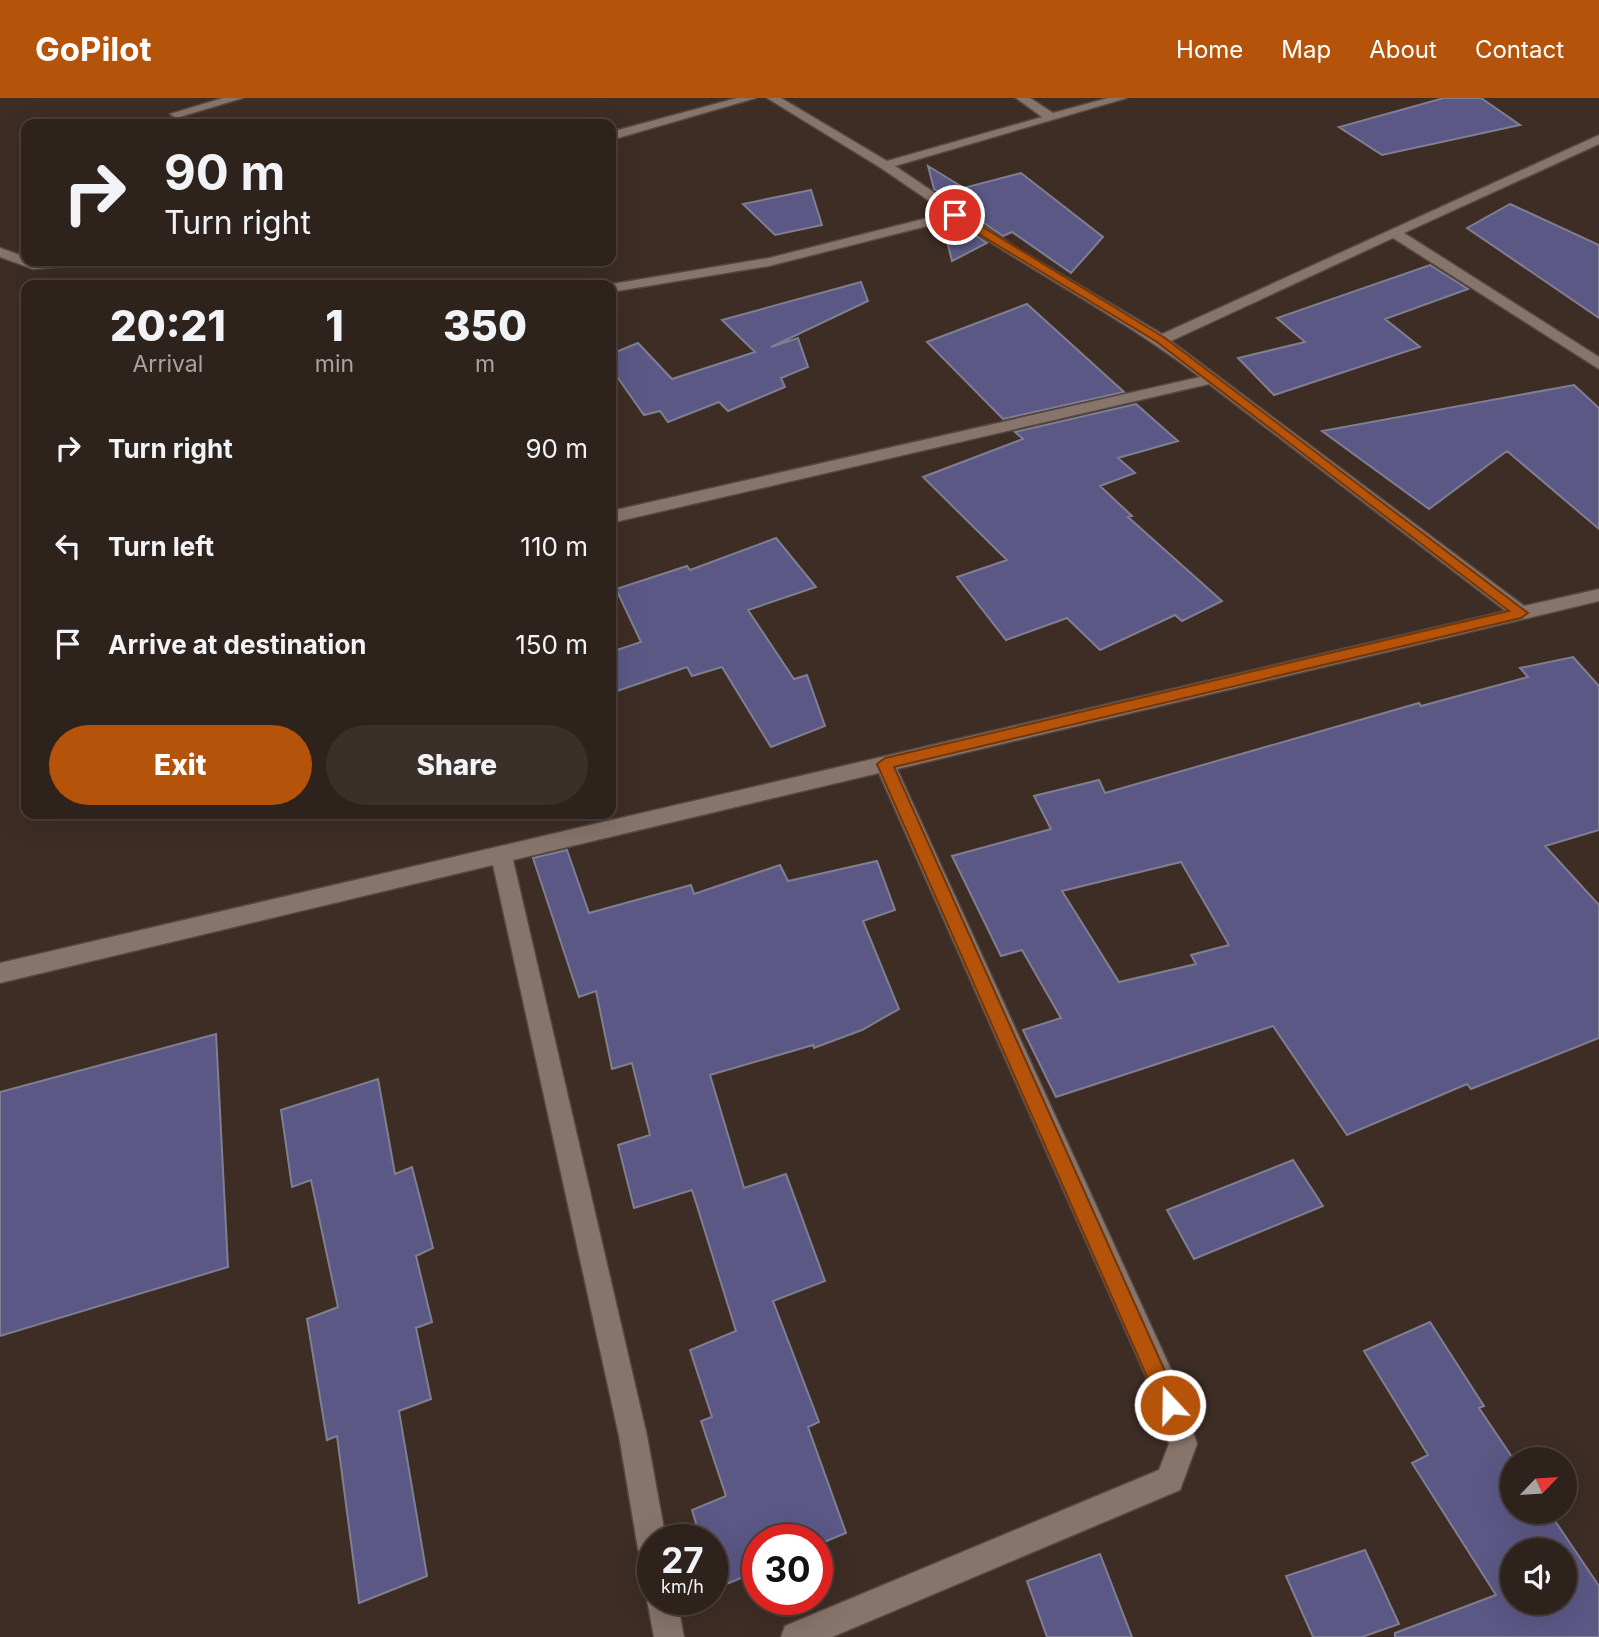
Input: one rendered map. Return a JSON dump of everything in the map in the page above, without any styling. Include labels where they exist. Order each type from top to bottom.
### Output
[{"type":"street","points":[[176,114],[237,98]]},
{"type":"street","points":[[616,134],[750,98]]},
{"type":"street","points":[[773,98],[886,165],[955,215],[1161,340],[1521,613]]},
{"type":"street","points":[[1022,98],[1052,118]]},
{"type":"street","points":[[886,165],[1121,98]]},
{"type":"street","points":[[1161,340],[1596,143]]},
{"type":"street","points":[[616,287],[769,262],[955,215]]},
{"type":"street","points":[[1394,233],[1599,364]]},
{"type":"street","points":[[0,253],[21,261]]},
{"type":"street","points":[[616,516],[1212,379]]},
{"type":"street","points":[[0,974],[501,853],[1599,595]]},
{"type":"street","points":[[796,1637],[1170,1480],[1183,1444],[1164,1386],[885,764]]},
{"type":"street","points":[[501,853],[633,1436],[649,1524]]},
{"type":"street","points":[[664,1615],[668,1637]]},
{"type":"building","points":[[1444,98],[1481,98],[1520,125],[1382,155],[1339,127]]},
{"type":"building","points":[[928,166],[964,188],[1021,173],[1103,237],[1071,273],[1012,232],[1003,236],[934,189]]},
{"type":"building","points":[[811,190],[822,225],[775,235],[743,204]]},
{"type":"building","points":[[1510,204],[1599,245],[1599,318],[1467,228]]},
{"type":"building","points":[[955,222],[987,243],[952,261],[943,225]]},
{"type":"building","points":[[1430,265],[1468,289],[1385,319],[1420,347],[1274,395],[1238,358],[1305,342],[1277,318]]},
{"type":"building","points":[[861,282],[868,301],[771,347],[798,338],[808,367],[781,378],[785,387],[728,411],[719,402],[668,422],[660,411],[644,415],[616,375],[616,352],[638,343],[672,379],[755,352],[722,320]]},
{"type":"building","points":[[1027,304],[1124,392],[1003,419],[927,342]]},
{"type":"building","points":[[1574,385],[1599,408],[1599,529],[1507,451],[1429,509],[1322,431]]},
{"type":"building","points":[[1136,404],[1178,441],[1118,458],[1135,473],[1100,486],[1132,516],[1128,517],[1222,601],[1182,621],[1175,615],[1100,650],[1067,618],[1006,640],[957,577],[1007,560],[923,477],[1023,439],[1015,432]]},
{"type":"building","points":[[776,538],[816,587],[748,610],[794,679],[807,675],[825,726],[771,747],[722,667],[692,676],[687,667],[616,691],[616,650],[641,642],[616,589],[687,566],[690,570]]},
{"type":"building","points":[[1573,657],[1599,686],[1599,830],[1545,846],[1599,905],[1599,1038],[1471,1089],[1467,1084],[1347,1135],[1273,1026],[1056,1097],[1023,1030],[1061,1018],[1022,950],[1001,956],[952,856],[1051,829],[1034,796],[1099,780],[1105,793],[1419,703],[1421,706],[1528,677],[1520,668]],"holes":[[[1181,862],[1229,945],[1191,955],[1196,964],[1119,982],[1062,891]]]},
{"type":"building","points":[[567,850],[589,913],[691,885],[694,894],[780,865],[788,881],[877,861],[895,910],[863,921],[899,1009],[862,1030],[814,1048],[813,1045],[710,1075],[744,1188],[786,1174],[825,1281],[773,1301],[819,1422],[808,1427],[846,1533],[833,1538],[833,1524],[742,1524],[742,1578],[728,1583],[728,1524],[696,1524],[692,1510],[726,1496],[701,1421],[712,1417],[690,1350],[736,1331],[692,1190],[634,1208],[618,1145],[650,1135],[632,1063],[612,1069],[596,991],[579,997],[533,858]]},
{"type":"building","points":[[216,1034],[228,1267],[0,1336],[0,1092]]},
{"type":"building","points":[[378,1079],[395,1174],[412,1167],[433,1248],[416,1256],[432,1322],[416,1328],[431,1399],[399,1411],[427,1576],[359,1603],[337,1436],[327,1440],[307,1319],[338,1307],[311,1180],[292,1187],[281,1110]]},
{"type":"building","points":[[1293,1160],[1323,1206],[1194,1259],[1167,1210]]},
{"type":"building","points":[[1430,1322],[1484,1406],[1479,1408],[1505,1447],[1500,1447],[1500,1524],[1557,1524],[1567,1538],[1500,1538],[1500,1615],[1577,1615],[1577,1553],[1599,1586],[1599,1637],[1395,1637],[1395,1633],[1496,1595],[1412,1463],[1428,1455],[1364,1351]]},
{"type":"building","points":[[1365,1550],[1399,1624],[1362,1637],[1313,1637],[1286,1576]]},
{"type":"building","points":[[1100,1554],[1132,1637],[1047,1637],[1027,1581]]},
{"type":"route","points":[[955,215],[1161,340],[1521,613],[885,764],[1164,1386],[1170,1405]]}]
